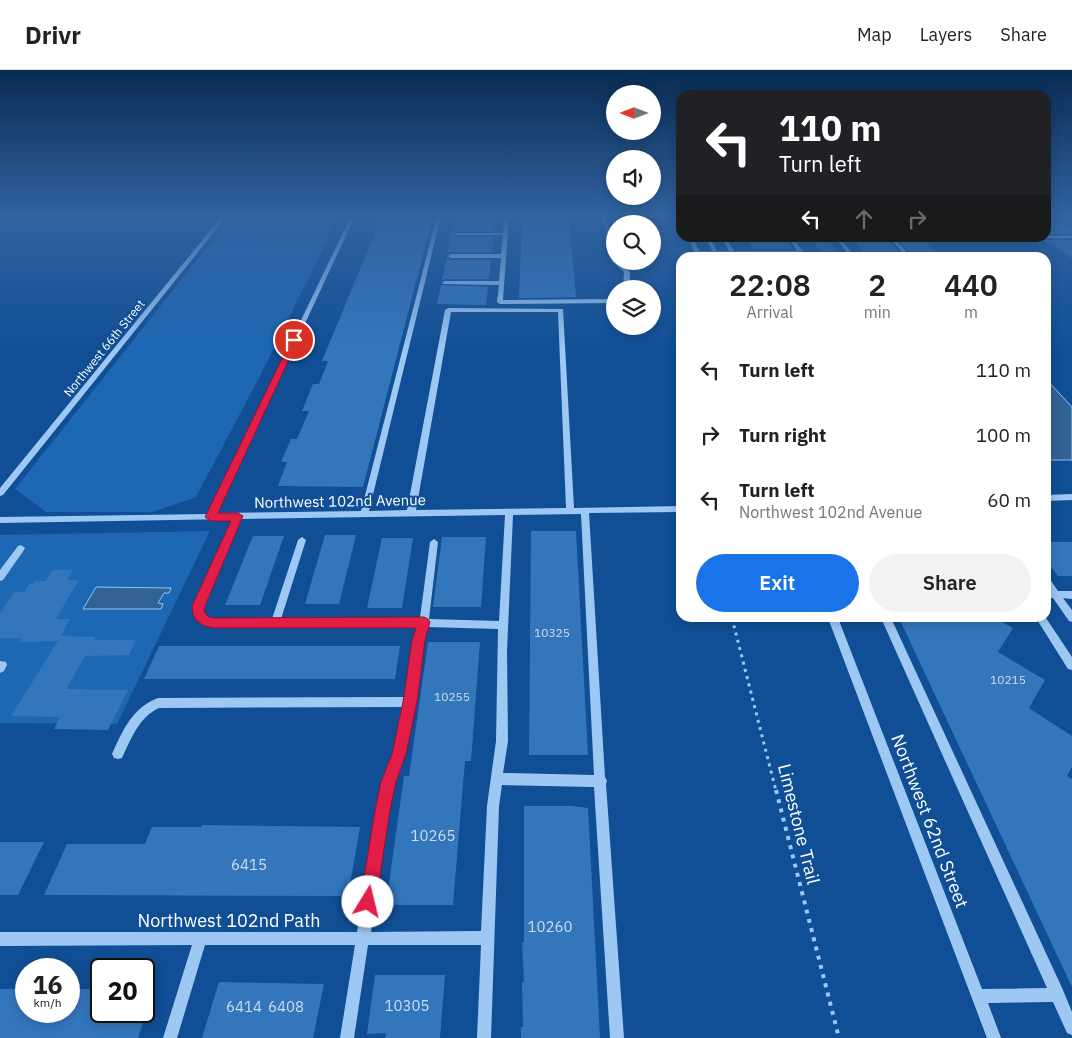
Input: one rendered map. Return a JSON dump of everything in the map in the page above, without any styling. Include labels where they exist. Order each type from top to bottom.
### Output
[{"type":"street","name":"Northwest 66th Street","points":[[0,494],[188,261]]},
{"type":"street","points":[[211,517],[332,261]]},
{"type":"street","points":[[364,514],[428,261]]},
{"type":"street","points":[[503,261],[500,302],[606,301]]},
{"type":"street","points":[[445,283],[501,282]]},
{"type":"street","points":[[411,513],[448,310],[561,310],[570,511]]},
{"type":"street","points":[[1051,498],[1072,496]]},
{"type":"street","name":"Northwest 102nd Avenue","points":[[0,520],[676,509]]},
{"type":"street","points":[[585,511],[594,695],[617,1038]]},
{"type":"street","points":[[484,1038],[493,806],[502,741],[504,625],[509,512]]},
{"type":"street","points":[[238,516],[198,606],[198,613],[202,619],[209,623],[424,622],[504,625]]},
{"type":"street","points":[[275,623],[302,540]]},
{"type":"street","points":[[347,1038],[382,810],[399,754],[410,702],[419,640],[424,622],[434,542]]},
{"type":"street","points":[[0,577],[21,548]]},
{"type":"street","points":[[1051,593],[1072,595]]},
{"type":"street","points":[[1051,594],[1072,618]]},
{"type":"street","name":"Northwest 62nd Street","points":[[835,622],[994,1038]]},
{"type":"street","points":[[888,622],[1072,1028]]},
{"type":"street","points":[[1044,622],[1072,666]]},
{"type":"street","points":[[118,754],[140,713],[148,706],[158,703],[410,702]]},
{"type":"street","points":[[497,779],[601,781]]},
{"type":"street","name":"Northwest 102nd Path","points":[[0,939],[488,938]]},
{"type":"street","points":[[170,1038],[200,940]]},
{"type":"street","points":[[978,996],[1058,996]]},
{"type":"path","name":"Limestone Trail","points":[[733,622],[839,1038]]},
{"type":"shaded area","points":[[196,261],[317,261],[260,376],[196,497],[153,512],[46,512],[15,489]]},
{"type":"shaded area","points":[[1051,384],[1072,407],[1072,460],[1051,460]]},
{"type":"shaded area","points":[[210,531],[117,724],[0,723],[0,535]]},
{"type":"shaded area","points":[[96,587],[171,588],[169,593],[164,593],[158,603],[163,604],[161,609],[83,609]]},
{"type":"building","points":[[363,261],[421,261],[363,487],[278,486],[287,462],[281,462],[291,439],[297,439],[309,411],[302,411],[313,384],[319,384],[328,361],[322,361]]},
{"type":"building","points":[[446,261],[491,261],[489,279],[445,279],[442,281]]},
{"type":"building","points":[[520,261],[573,261],[576,297],[519,298]]},
{"type":"building","points":[[441,285],[488,287],[486,305],[437,304]]},
{"type":"building","points":[[531,531],[576,531],[588,755],[529,755]]},
{"type":"building","points":[[325,535],[356,535],[339,604],[305,604]]},
{"type":"building","points":[[253,536],[284,536],[260,605],[225,605]]},
{"type":"building","points":[[442,537],[486,537],[481,607],[433,607]]},
{"type":"building","points":[[382,538],[413,538],[402,608],[367,608]]},
{"type":"building","points":[[1051,542],[1072,542],[1072,576],[1058,576],[1051,567]]},
{"type":"building","points":[[53,570],[73,570],[67,580],[79,580],[56,619],[70,619],[61,636],[96,637],[94,640],[136,640],[129,655],[85,656],[66,689],[128,690],[108,730],[54,729],[60,717],[11,716],[58,641],[19,642],[22,638],[0,638],[0,614],[14,592],[24,592],[29,584],[33,584],[35,581],[45,581]]},
{"type":"building","points":[[901,622],[1002,622],[1013,628],[998,652],[1045,680],[1029,708],[1072,736],[1072,767],[1067,776],[1072,779],[1072,987]]},
{"type":"building","points":[[428,642],[480,642],[471,761],[465,761],[453,905],[386,905],[404,776],[409,776]]},
{"type":"building","points":[[159,646],[400,646],[395,679],[144,679]]},
{"type":"building","points":[[524,806],[588,808],[600,1038],[521,1038],[521,1027],[523,1027],[522,982],[524,982],[522,942],[524,942]]},
{"type":"building","points":[[202,825],[360,827],[348,896],[44,895],[67,844],[145,844],[152,827],[202,827]]},
{"type":"building","points":[[0,842],[44,842],[18,895],[0,895]]},
{"type":"building","points":[[375,975],[445,975],[440,1038],[385,1038],[386,1033],[367,1034]]},
{"type":"building","points":[[219,982],[324,984],[313,1038],[202,1038]]},
{"type":"building","points":[[0,989],[15,989],[15,1023],[80,1023],[80,989],[90,989],[90,1023],[143,1023],[138,1038],[0,1038]]},
{"type":"route","points":[[294,340],[211,517],[238,516],[198,606],[198,613],[202,619],[209,623],[424,622],[419,640],[410,702],[399,754],[382,810],[368,902]]}]
